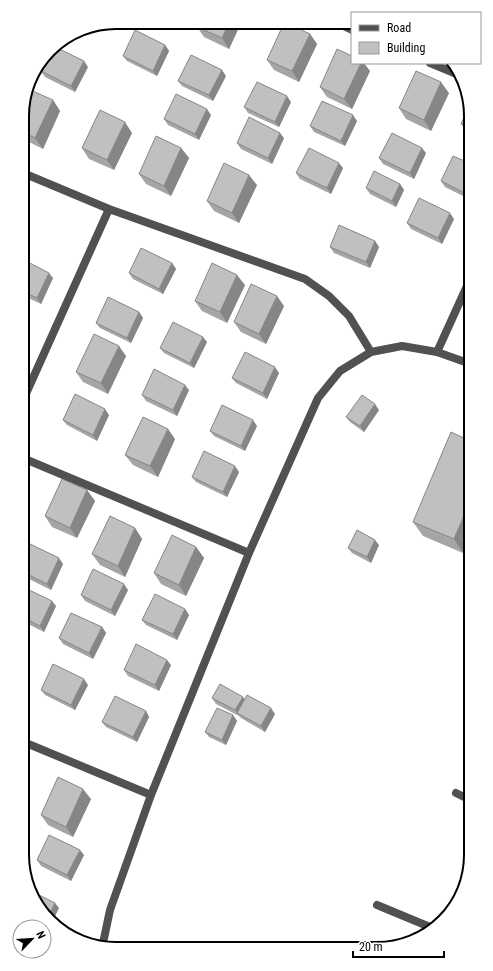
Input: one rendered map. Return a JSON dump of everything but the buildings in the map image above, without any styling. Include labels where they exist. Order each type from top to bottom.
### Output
[{"type":"street","points":[[432,64],[451,72]]},
{"type":"street","points":[[29,176],[109,209],[305,279],[329,296],[349,316],[371,352]]},
{"type":"street","points":[[29,387],[109,209]]},
{"type":"street","points":[[437,352],[464,293]]},
{"type":"street","points":[[104,941],[110,910],[151,795],[249,553],[318,398],[340,372],[371,352],[402,346],[437,352],[464,362]]},
{"type":"street","points":[[29,460],[249,553]]},
{"type":"street","points":[[29,744],[151,795]]},
{"type":"street","points":[[456,793],[464,797]]},
{"type":"street","points":[[377,906],[427,926]]}]
